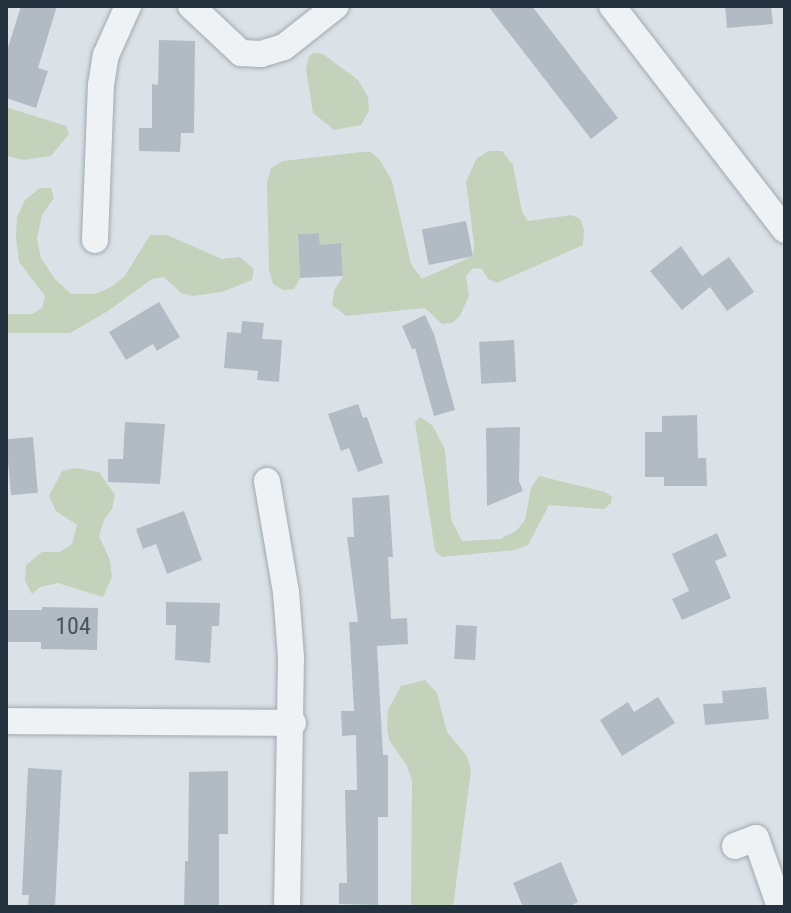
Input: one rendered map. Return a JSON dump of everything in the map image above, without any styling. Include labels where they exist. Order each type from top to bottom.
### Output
[{"type":"street","points":[[95,240],[101,85],[106,55],[128,6]]},
{"type":"street","points":[[191,6],[241,53],[261,54],[284,47],[336,6]]},
{"type":"street","points":[[612,6],[785,230]]},
{"type":"street","points":[[267,481],[286,592],[293,723],[287,907]]},
{"type":"street","points":[[6,721],[293,723]]},
{"type":"street","points":[[735,846],[756,838],[780,907]]},
{"type":"green space","points":[[323,54],[358,80],[368,97],[369,111],[361,125],[334,130],[313,113],[306,69],[309,56]]},
{"type":"green space","points":[[6,107],[66,126],[69,134],[51,156],[24,160],[6,156]]},
{"type":"green space","points":[[488,151],[502,151],[513,165],[522,212],[528,221],[572,215],[580,219],[584,230],[583,245],[497,283],[488,279],[482,269],[473,268],[466,276],[469,296],[460,316],[452,323],[442,324],[425,308],[346,316],[332,305],[334,291],[343,276],[341,244],[320,245],[319,233],[298,234],[300,278],[294,289],[283,290],[273,284],[269,270],[267,183],[271,168],[283,161],[371,152],[380,160],[392,181],[411,264],[422,279],[473,256],[466,182],[476,159]]},
{"type":"green space","points":[[40,188],[51,188],[54,198],[42,215],[37,238],[41,258],[55,279],[71,294],[95,294],[111,287],[124,277],[150,235],[167,235],[222,259],[240,257],[254,269],[252,280],[222,292],[192,296],[181,293],[164,277],[152,279],[108,311],[70,333],[6,333],[6,314],[32,314],[42,308],[45,296],[19,262],[16,237],[17,217],[25,200]]},
{"type":"green space","points":[[420,417],[433,426],[445,450],[451,519],[462,541],[500,539],[516,531],[525,520],[531,488],[539,476],[605,492],[612,497],[611,503],[604,509],[549,505],[528,545],[515,550],[442,557],[435,551],[415,422]]},
{"type":"green space","points":[[75,468],[99,472],[115,495],[99,536],[110,560],[112,577],[103,597],[58,583],[40,587],[32,594],[25,581],[26,565],[42,552],[60,552],[72,544],[77,525],[56,511],[49,496],[62,471]]},
{"type":"green space","points":[[425,680],[437,693],[447,732],[467,756],[471,770],[453,907],[411,907],[412,781],[407,766],[389,740],[387,726],[388,710],[401,686]]},
{"type":"building","points":[[21,6],[57,6],[38,68],[48,71],[36,108],[6,98],[6,54]]},
{"type":"building","points":[[488,6],[532,6],[618,118],[591,139]]},
{"type":"building","points":[[725,6],[771,6],[773,24],[727,28]]},
{"type":"building","points":[[159,40],[195,41],[194,133],[181,133],[180,152],[139,151],[139,128],[152,128],[152,84],[158,85]]},
{"type":"building","points":[[466,221],[473,256],[429,265],[422,230]]},
{"type":"building","points":[[319,233],[320,245],[341,243],[343,276],[300,278],[298,234]]},
{"type":"building","points":[[681,246],[702,276],[729,257],[754,292],[727,311],[710,287],[682,310],[650,271]]},
{"type":"building","points":[[159,302],[180,337],[157,351],[153,344],[126,360],[109,332]]},
{"type":"building","points":[[425,315],[434,334],[455,410],[434,416],[415,348],[412,349],[402,326]]},
{"type":"building","points":[[242,321],[264,323],[262,339],[282,340],[279,382],[257,380],[258,371],[224,368],[227,332],[241,333]]},
{"type":"building","points":[[514,340],[516,382],[481,384],[479,342]]},
{"type":"building","points":[[358,404],[363,418],[367,417],[383,463],[358,472],[349,448],[341,451],[328,414]]},
{"type":"building","points":[[697,415],[698,458],[706,458],[707,486],[664,486],[664,477],[645,477],[645,432],[662,432],[662,416]]},
{"type":"building","points":[[125,422],[165,424],[160,484],[108,482],[108,459],[123,459]]},
{"type":"building","points":[[520,427],[519,481],[523,491],[487,506],[486,428]]},
{"type":"building","points":[[33,437],[38,493],[11,495],[6,439]]},
{"type":"building","points":[[389,495],[393,557],[388,557],[391,619],[407,618],[408,644],[377,646],[383,755],[388,755],[388,817],[378,817],[378,905],[339,904],[339,883],[347,883],[345,790],[357,790],[356,735],[342,736],[341,711],[354,711],[349,622],[358,622],[347,537],[354,537],[352,498]]},
{"type":"building","points":[[184,511],[202,560],[167,574],[156,544],[143,549],[136,529]]},
{"type":"building","points":[[717,533],[727,556],[715,561],[731,598],[682,620],[672,599],[689,591],[672,554]]},
{"type":"building","points":[[166,602],[220,603],[219,626],[212,626],[210,663],[175,660],[176,625],[166,625]]},
{"type":"building","points":[[42,607],[98,608],[97,650],[41,649],[41,642],[6,642],[6,610],[42,610]]},
{"type":"building","points":[[456,625],[477,626],[475,660],[454,659]]},
{"type":"building","points":[[766,687],[769,719],[705,725],[703,704],[723,703],[722,691]]},
{"type":"building","points":[[658,697],[675,723],[622,756],[600,720],[628,702],[634,712]]},
{"type":"building","points":[[28,768],[62,770],[55,907],[28,907],[29,895],[22,895]]},
{"type":"building","points":[[228,771],[228,834],[219,834],[219,907],[184,907],[189,772]]},
{"type":"building","points":[[561,862],[578,902],[568,907],[523,907],[513,883]]}]
